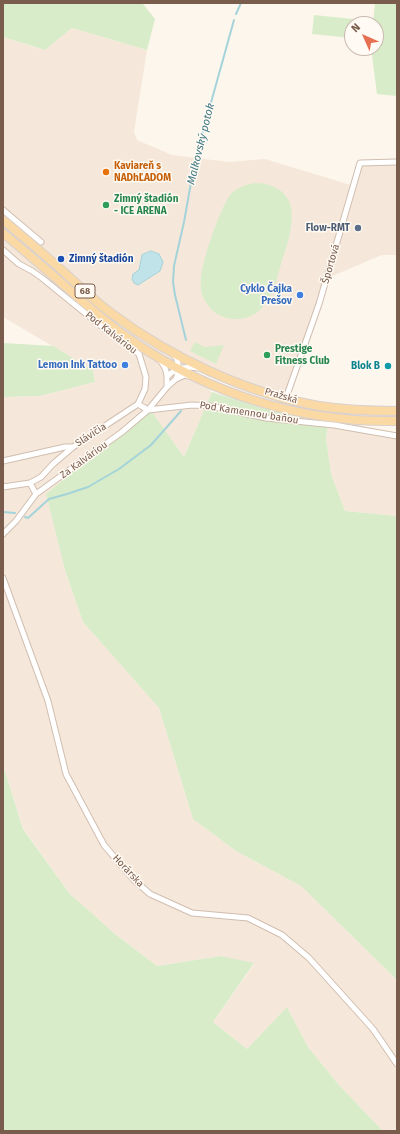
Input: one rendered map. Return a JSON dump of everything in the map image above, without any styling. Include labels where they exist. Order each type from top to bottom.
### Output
[{"type":"main road","name":"Pod Kalváriou","points":[[3,220],[109,312],[136,331],[173,353]]},
{"type":"main road","name":"Pod Kalváriou","points":[[3,233],[104,320],[131,340],[178,370]]},
{"type":"main road","name":"Pražská","points":[[173,353],[208,371],[246,386],[286,398],[333,408],[397,411]]},
{"type":"main road","name":"Pražská","points":[[178,370],[242,397],[283,409],[312,415],[353,420],[397,421]]},
{"type":"street","name":"Športová","points":[[286,398],[319,304],[360,163],[397,162]]},
{"type":"street","points":[[3,210],[41,242]]},
{"type":"street","name":"Pod Kalváriou","points":[[3,250],[19,264],[32,270],[106,330],[139,354],[146,377],[145,389],[138,404]]},
{"type":"street","points":[[173,353],[176,358],[178,370],[176,379]]},
{"type":"street","points":[[158,358],[164,366],[168,376],[167,387]]},
{"type":"street","points":[[168,376],[174,370],[192,367],[208,371]]},
{"type":"street","points":[[176,379],[185,375],[192,377]]},
{"type":"street","name":"Za Kalváriou","points":[[3,534],[16,521],[36,494],[122,432],[148,410],[167,387],[176,379]]},
{"type":"street","points":[[163,392],[161,400],[163,406],[166,408]]},
{"type":"street","points":[[138,404],[148,410]]},
{"type":"street","name":"Slávičia","points":[[3,461],[65,447],[73,447],[138,404]]},
{"type":"street","name":"Pod Kamennou baňou","points":[[148,410],[192,405],[210,406],[266,418],[334,424],[397,436]]},
{"type":"street","points":[[3,487],[20,483],[30,483],[41,477],[53,464],[73,447]]},
{"type":"street","points":[[30,483],[36,494]]},
{"type":"street","name":"Horárska","points":[[3,578],[48,701],[66,774],[104,845],[134,880],[150,894],[192,913],[248,918],[282,935],[309,958],[373,1029],[397,1064]]},
{"type":"shaded area","points":[[72,28],[147,50],[134,132],[137,140],[172,155],[229,162],[265,159],[354,186],[361,161],[397,160],[397,255],[382,255],[330,277],[289,399],[183,364],[175,359],[212,392],[184,457],[149,409],[46,494],[65,570],[83,622],[159,708],[193,819],[236,851],[301,886],[397,980],[397,1131],[383,1131],[338,1084],[308,1047],[287,1007],[247,1049],[213,1022],[254,964],[221,956],[157,966],[115,934],[69,893],[23,828],[3,765],[3,397],[40,396],[95,382],[93,370],[3,317],[3,37],[44,50]]},
{"type":"shaded area","points":[[329,419],[349,421],[397,436],[397,516],[345,511],[331,474],[326,438]]},
{"type":"green space","points":[[3,3],[136,3],[143,4],[155,19],[147,50],[72,28],[45,50],[3,37]]},
{"type":"green space","points":[[375,3],[397,3],[397,96],[377,94],[372,56],[384,56],[384,16],[374,16]]},
{"type":"green space","points":[[314,15],[344,18],[344,37],[312,34]]},
{"type":"green space","points":[[260,183],[275,187],[285,194],[290,204],[292,215],[289,240],[274,287],[262,308],[249,317],[241,319],[226,318],[212,310],[202,295],[202,270],[218,220],[232,193],[248,184]]},
{"type":"green space","points":[[195,342],[205,347],[224,345],[216,364],[190,351]]},
{"type":"green space","points":[[3,343],[53,346],[93,370],[95,382],[40,396],[3,397]]},
{"type":"green space","points":[[212,392],[262,408],[329,419],[326,438],[331,474],[345,511],[397,516],[397,980],[301,886],[236,851],[193,819],[159,708],[83,622],[65,570],[46,494],[149,408],[184,457]]},
{"type":"green space","points":[[3,765],[23,829],[69,893],[115,934],[157,966],[221,956],[254,963],[213,1022],[247,1049],[287,1007],[308,1047],[338,1084],[383,1131],[3,1131]]},
{"type":"water","points":[[151,251],[159,254],[163,262],[160,271],[138,285],[134,283],[132,279],[133,274],[139,270],[142,255]]},
{"type":"waterway","name":"Malkovský potok","points":[[236,14],[241,3]]},
{"type":"waterway","name":"Malkovský potok","points":[[186,340],[175,295],[173,282],[174,266],[184,222],[195,160],[234,20]]},
{"type":"waterway","name":"Malkovský potok","points":[[25,517],[28,518],[49,499],[88,487],[119,469],[151,445],[181,411]]},
{"type":"waterway","name":"Malkovský potok","points":[[3,512],[15,513]]},
{"type":"place","name":"Kaviareň s NADhĽADOM","points":[[106,172]]},
{"type":"place","name":"Zimný štadión - ICE ARENA","points":[[106,205]]},
{"type":"place","name":"Flow-RMT","points":[[358,228]]},
{"type":"place","name":"Zimný štadión","points":[[61,259]]},
{"type":"place","name":"Cyklo Čajka Prešov","points":[[300,295]]},
{"type":"place","name":"Prestige Fitness Club","points":[[267,355]]},
{"type":"place","name":"Lemon Ink Tattoo","points":[[125,365]]},
{"type":"place","name":"Blok B","points":[[388,366]]}]
